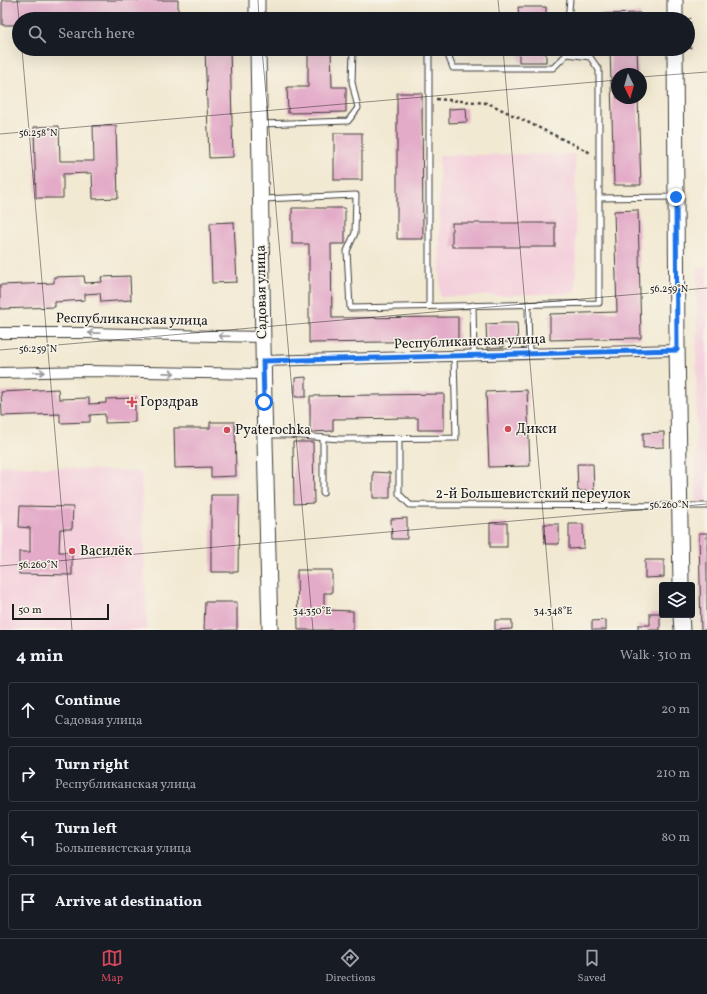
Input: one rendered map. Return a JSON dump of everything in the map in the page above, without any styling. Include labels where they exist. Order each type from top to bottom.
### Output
[{"type":"street","points":[[257,0],[257,12]]},
{"type":"street","points":[[675,0],[675,12]]},
{"type":"street","name":"Садовая улица","points":[[258,56],[263,368],[270,630]]},
{"type":"street","points":[[675,56],[677,350],[681,582]]},
{"type":"street","name":"Республиканская улица","points":[[0,333],[88,333],[263,337]]},
{"type":"street","name":"Республиканская улица","points":[[0,373],[263,368],[474,355],[677,350]]},
{"type":"street","points":[[682,618],[682,630]]},
{"type":"lane","points":[[569,12],[570,0]]},
{"type":"lane","points":[[259,124],[348,121],[358,108],[352,82],[353,56]]},
{"type":"lane","points":[[429,56],[429,306]]},
{"type":"lane","points":[[448,56],[453,68],[553,68],[563,56]]},
{"type":"lane","points":[[260,199],[356,195],[354,233],[347,250],[350,308],[599,303],[599,70],[590,57],[586,56]]},
{"type":"lane","points":[[599,198],[676,197]]},
{"type":"lane","points":[[528,304],[529,354]]},
{"type":"lane","points":[[473,305],[474,355]]},
{"type":"lane","points":[[265,435],[288,435],[340,439],[456,438],[454,356]]},
{"type":"lane","points":[[323,438],[323,494]]},
{"type":"lane","name":"2-й Большевистский переулок","points":[[399,438],[399,494],[410,505],[707,506]]},
{"type":"path","points":[[429,98],[488,102],[599,156]]},
{"type":"shaded area","points":[[575,154],[576,293],[440,297],[439,155]]},
{"type":"shaded area","points":[[697,267],[707,268],[707,502],[696,502]]},
{"type":"shaded area","name":"Василёк","points":[[3,465],[141,472],[147,630],[0,630],[0,467]]},
{"type":"building","points":[[2,0],[178,0],[178,12],[12,12],[12,25],[2,25]]},
{"type":"building","points":[[518,7],[546,7],[546,12],[518,12]]},
{"type":"building","points":[[205,56],[230,56],[233,157],[209,158]]},
{"type":"building","points":[[308,56],[331,56],[332,87],[346,87],[346,112],[288,113],[287,87],[308,87]]},
{"type":"building","points":[[519,56],[546,56],[546,62],[519,62]]},
{"type":"building","points":[[610,56],[637,56],[638,68],[611,68],[611,83]]},
{"type":"building","points":[[397,93],[422,93],[423,239],[397,239]]},
{"type":"building","points":[[612,104],[638,104],[641,185],[614,185]]},
{"type":"building","points":[[466,108],[467,122],[449,123],[449,109]]},
{"type":"building","points":[[59,126],[60,161],[94,161],[93,126],[116,126],[118,198],[93,199],[92,173],[63,174],[63,198],[36,198],[34,127]]},
{"type":"building","points":[[334,133],[362,133],[362,180],[334,180]]},
{"type":"building","points":[[292,208],[345,208],[345,244],[331,244],[332,318],[458,317],[458,341],[309,343],[309,244],[292,244]]},
{"type":"building","points":[[638,210],[641,338],[550,340],[550,314],[617,312],[614,211]]},
{"type":"building","points":[[234,222],[237,282],[212,283],[210,223]]},
{"type":"building","points":[[452,223],[555,223],[555,247],[452,247]]},
{"type":"building","points":[[84,276],[85,283],[102,282],[101,277],[130,276],[131,300],[101,302],[100,293],[85,294],[85,300],[55,302],[55,307],[0,309],[0,285],[54,283],[54,277]]},
{"type":"building","points":[[517,323],[518,342],[504,342],[504,347],[487,348],[486,324]]},
{"type":"building","points":[[306,377],[306,397],[295,397],[295,378]]},
{"type":"building","points":[[58,389],[59,399],[89,398],[89,404],[106,403],[106,399],[135,398],[135,422],[105,423],[105,414],[90,415],[90,422],[60,423],[60,414],[2,416],[1,392]]},
{"type":"building","name":"Дикси","points":[[527,390],[530,466],[489,467],[486,392]]},
{"type":"building","points":[[444,394],[444,430],[418,430],[418,418],[333,419],[333,431],[310,432],[310,396]]},
{"type":"building","points":[[210,422],[235,422],[236,476],[211,477],[211,467],[175,468],[174,428],[210,428]]},
{"type":"building","points":[[664,432],[664,447],[643,448],[643,433]]},
{"type":"building","points":[[293,442],[313,442],[314,503],[294,504]]},
{"type":"building","points":[[577,464],[593,464],[594,491],[578,491]]},
{"type":"building","points":[[373,472],[390,473],[390,498],[373,498]]},
{"type":"building","points":[[211,495],[239,495],[238,572],[211,572]]},
{"type":"building","points":[[20,506],[73,507],[72,529],[60,529],[59,552],[72,552],[72,575],[19,574],[19,552],[30,552],[30,528],[19,527]]},
{"type":"building","points":[[407,518],[407,539],[392,539],[391,519]]},
{"type":"building","points":[[490,523],[507,523],[507,547],[490,547]]},
{"type":"building","points":[[544,524],[559,524],[559,544],[545,544]]},
{"type":"building","points":[[569,524],[583,524],[584,548],[569,549]]},
{"type":"building","points":[[699,533],[707,533],[707,630],[701,630]]},
{"type":"building","points":[[645,560],[664,560],[664,577],[645,578]]},
{"type":"building","points":[[297,570],[332,570],[332,593],[324,593],[324,610],[353,611],[353,630],[298,630]]},
{"type":"building","points":[[205,602],[237,602],[237,630],[204,630]]},
{"type":"building","points":[[650,613],[659,613],[660,630],[638,630],[638,625],[650,625]]},
{"type":"building","points":[[495,620],[512,620],[512,629],[495,630]]},
{"type":"building","points":[[606,620],[606,630],[592,630],[592,621]]},
{"type":"place","name":"Горздрав","points":[[132,402]]},
{"type":"place","name":"Дикси","points":[[508,429]]},
{"type":"place","name":"Pyaterochka","points":[[227,430]]},
{"type":"place","name":"Василёк","points":[[72,551]]},
{"type":"route","points":[[264,402],[263,361],[677,350],[676,197]]}]
